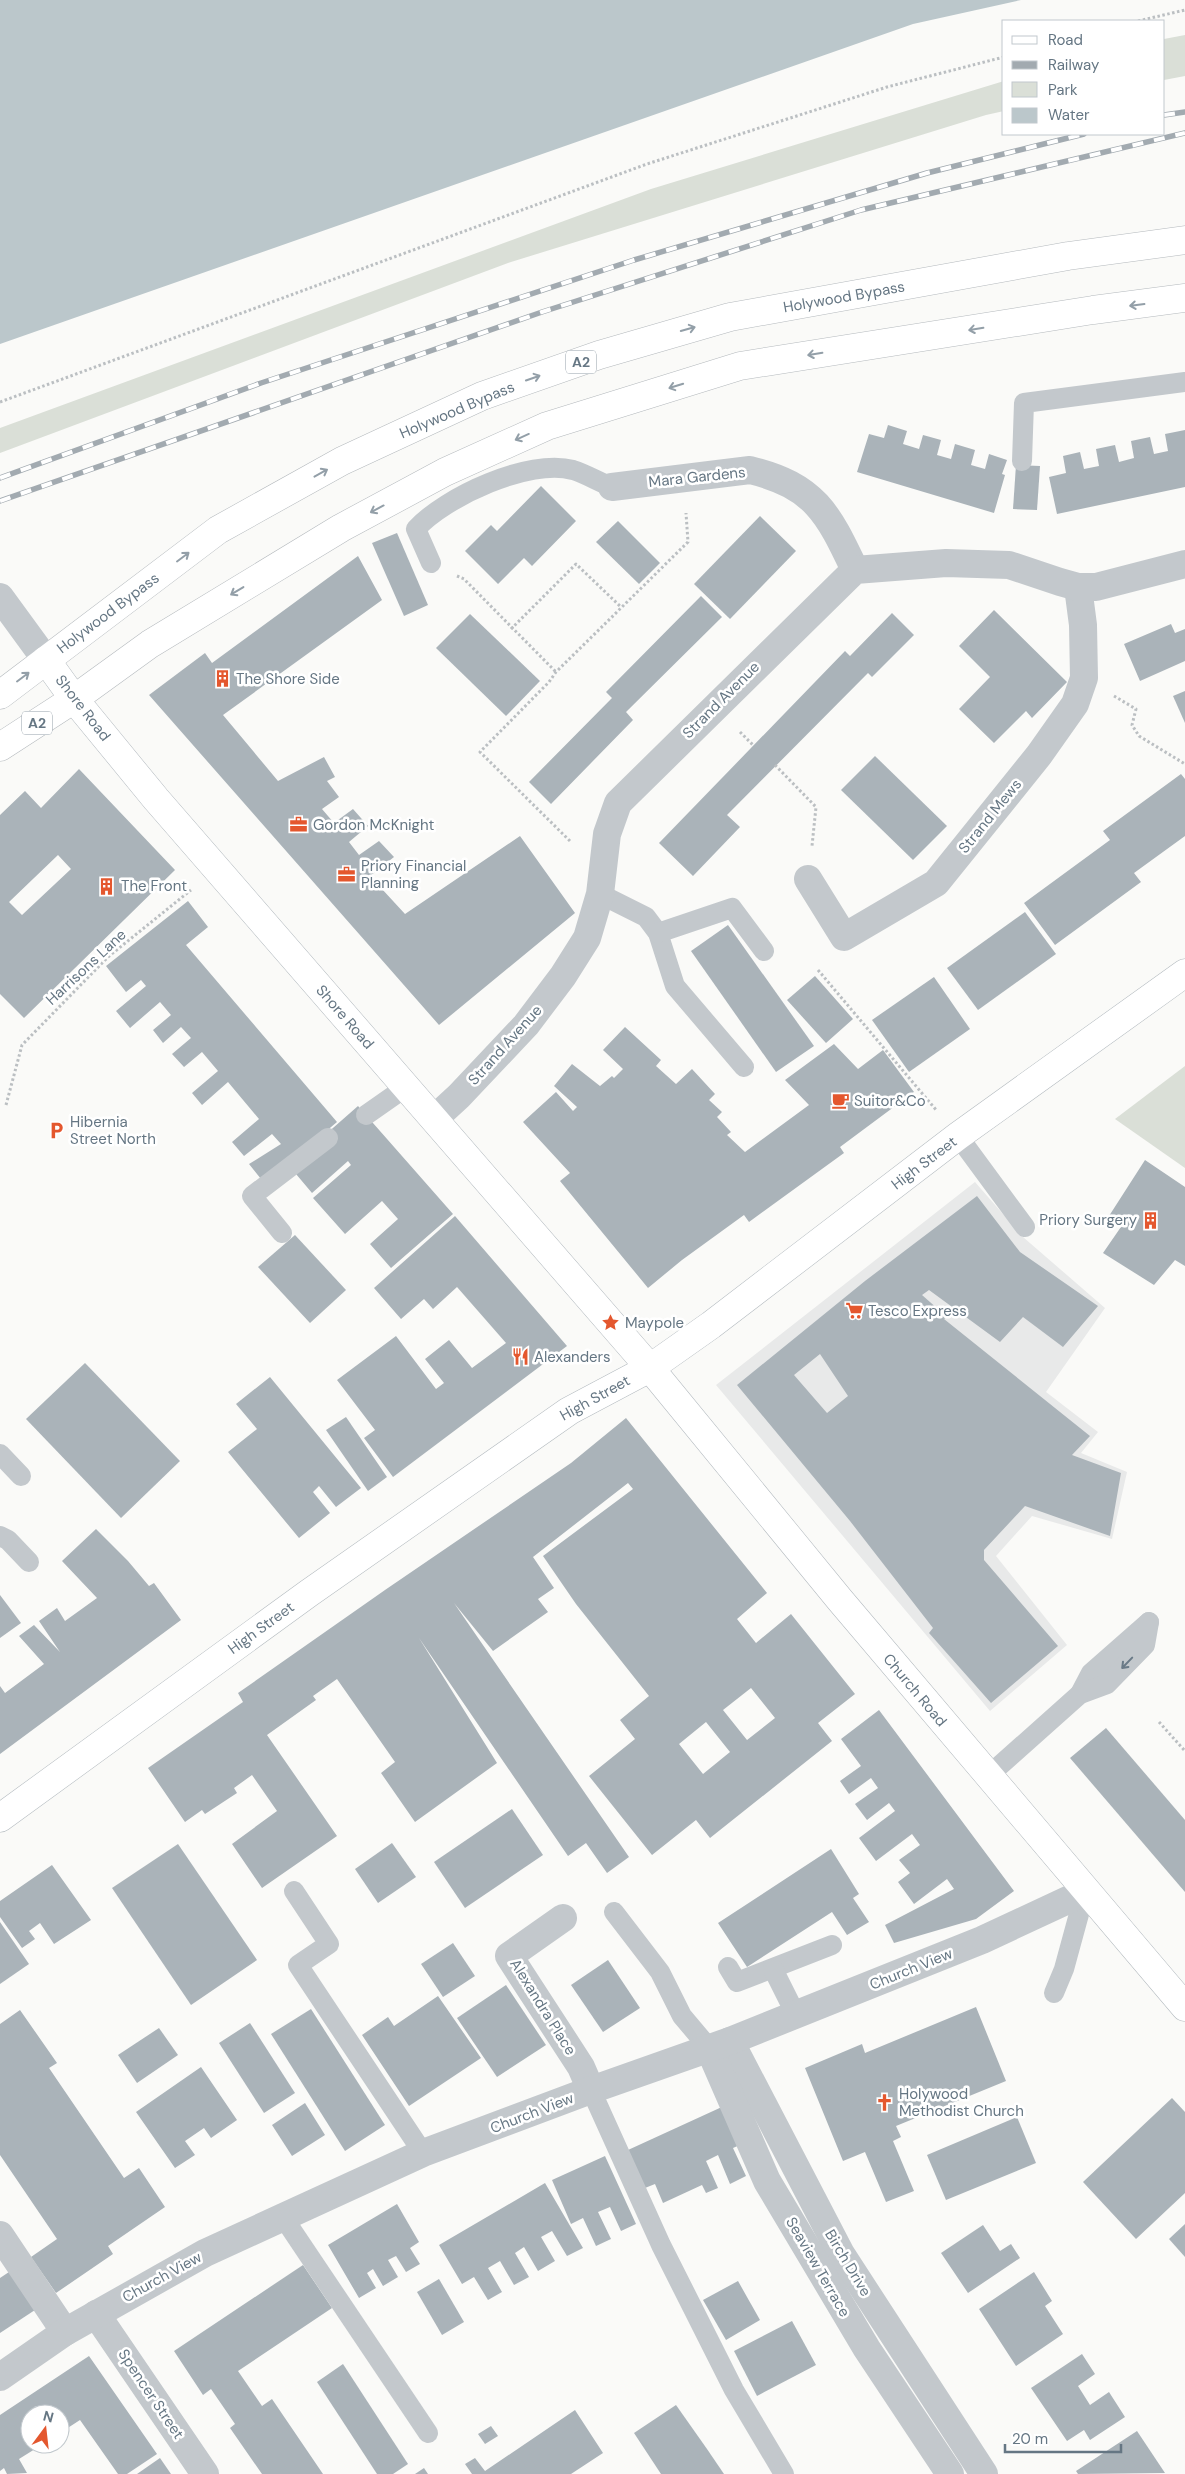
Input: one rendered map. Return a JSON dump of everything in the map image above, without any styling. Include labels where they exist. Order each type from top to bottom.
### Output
[{"type":"main road","name":"Holywood Bypass","points":[[0,695],[218,530],[342,461],[482,396],[600,355],[730,317],[1059,258],[1185,240]]},
{"type":"main road","name":"A2","points":[[0,747],[74,699],[150,644],[341,528],[445,472],[547,426],[740,366],[1093,310],[1185,298]]},
{"type":"main road","name":"Shore Road","points":[[46,660],[74,699],[217,869],[650,1368]]},
{"type":"main road","name":"High Street","points":[[0,1818],[309,1593],[561,1416],[650,1368],[710,1325],[958,1136],[1185,973]]},
{"type":"main road","name":"Church Road","points":[[650,1368],[833,1593],[1085,1892],[1185,2007]]},
{"type":"street","name":"Mara Gardens","points":[[612,487],[750,470],[771,475],[791,484],[808,495],[823,509],[834,526],[855,570]]},
{"type":"street","points":[[855,570],[946,563],[1009,565],[1078,587],[1114,584],[1185,564]]},
{"type":"street","name":"Strand Avenue","points":[[434,1118],[459,1096],[526,1025],[563,976],[587,938],[600,894],[607,834],[618,804],[855,570]]},
{"type":"street","name":"Strand Mews","points":[[808,879],[844,936],[936,883],[1039,755],[1075,704],[1084,678],[1083,625],[1078,587]]},
{"type":"street","points":[[0,598],[46,660]]},
{"type":"street","name":"Church View","points":[[0,2377],[65,2332],[205,2253],[423,2153],[591,2090],[720,2045],[982,1940],[1085,1892]]},
{"type":"street","name":"Alexandra Place","points":[[562,1918],[509,1956],[581,2067],[591,2090]]},
{"type":"street","name":"Seaview Terrace","points":[[720,2045],[768,2181],[867,2349],[950,2474]]},
{"type":"street","name":"Birch Drive","points":[[720,2045],[841,2254],[984,2474]]},
{"type":"street","points":[[0,2235],[65,2332]]},
{"type":"street","name":"Spencer Street","points":[[96,2314],[205,2474]]},
{"type":"lane","points":[[1022,461],[1024,403],[1185,382]]},
{"type":"lane","points":[[432,563],[416,529],[424,520],[469,492],[510,474],[543,469],[572,470],[612,487]]},
{"type":"lane","points":[[600,894],[646,917],[658,933],[675,986],[744,1067]]},
{"type":"lane","points":[[658,933],[732,908],[764,951]]},
{"type":"lane","points":[[366,1115],[406,1087]]},
{"type":"lane","points":[[958,1136],[1025,1227]]},
{"type":"lane","points":[[282,1233],[252,1196],[328,1138]]},
{"type":"lane","points":[[0,1454],[21,1476]]},
{"type":"lane","points":[[0,1536],[8,1540],[28,1562]]},
{"type":"lane","points":[[988,1776],[1080,1694]]},
{"type":"lane","points":[[294,1891],[330,1944],[298,1965],[423,2153]]},
{"type":"lane","points":[[1054,1993],[1064,1969],[1085,1892]]},
{"type":"lane","points":[[614,1912],[660,1972],[682,2016],[720,2045]]},
{"type":"lane","points":[[728,1967],[737,1982],[832,1945]]},
{"type":"lane","points":[[774,1969],[796,2015]]},
{"type":"lane","points":[[591,2090],[661,2245],[729,2382],[784,2474]]},
{"type":"lane","points":[[283,2217],[428,2433]]},
{"type":"path","points":[[1142,20],[1185,10]]},
{"type":"path","points":[[0,402],[647,164],[888,87],[1002,57]]},
{"type":"path","points":[[605,850],[578,849],[480,752],[549,682],[556,672],[688,542],[684,478]]},
{"type":"path","points":[[432,563],[464,579],[511,629],[556,672]]},
{"type":"path","points":[[511,629],[576,564],[621,607]]},
{"type":"path","points":[[1084,678],[1136,709],[1132,725],[1139,736],[1185,764]]},
{"type":"path","points":[[775,766],[816,807],[808,879]]},
{"type":"path","name":"Harrisons Lane","points":[[6,1105],[22,1044],[108,957],[217,869]]},
{"type":"path","points":[[818,970],[958,1136]]},
{"type":"path","points":[[1159,1722],[1185,1751]]},
{"type":"shaded area","points":[[975,1182],[1023,1237],[1105,1308],[1046,1392],[1098,1432],[1081,1453],[1127,1472],[1112,1539],[1032,1516],[996,1556],[1067,1645],[990,1711],[716,1385]]},
{"type":"green space","points":[[1185,35],[1185,76],[1165,80],[1165,39]]},
{"type":"green space","points":[[1002,82],[1002,111],[511,262],[0,453],[0,428],[651,189]]},
{"type":"green space","points":[[1185,1066],[1185,1168],[1115,1119]]},
{"type":"water","points":[[0,0],[1021,0],[913,24],[0,344]]},
{"type":"building","points":[[888,425],[907,431],[903,444],[919,449],[923,435],[941,440],[937,455],[951,459],[955,444],[975,450],[971,465],[985,469],[989,454],[1007,460],[1002,474],[1005,475],[994,513],[857,472],[869,434],[884,438]]},
{"type":"building","points":[[1185,430],[1185,487],[1057,514],[1049,477],[1066,473],[1063,456],[1080,452],[1084,469],[1099,466],[1096,449],[1115,445],[1119,462],[1134,458],[1131,441],[1150,437],[1154,454],[1168,451],[1165,434]]},
{"type":"building","points":[[1016,465],[1040,466],[1037,510],[1013,509]]},
{"type":"building","points":[[541,486],[576,521],[532,566],[524,558],[498,584],[465,551],[491,525],[497,531]]},
{"type":"building","points":[[760,516],[796,551],[730,619],[694,584]]},
{"type":"building","points":[[618,521],[660,563],[639,584],[596,542]]},
{"type":"building","points":[[397,533],[428,605],[404,616],[372,543]]},
{"type":"building","points":[[358,556],[382,600],[223,715],[278,781],[324,757],[335,777],[327,781],[339,797],[322,809],[334,823],[353,809],[368,826],[349,842],[359,855],[379,841],[394,857],[370,876],[405,914],[520,836],[575,913],[439,1025],[149,695],[205,653],[212,663]]},
{"type":"building","points":[[701,596],[722,617],[626,712],[633,720],[551,804],[529,782],[612,698],[606,692]]},
{"type":"building","points":[[994,610],[1067,682],[1032,718],[1026,711],[994,743],[959,709],[990,677],[959,646]]},
{"type":"building","points":[[892,613],[914,635],[872,677],[868,673],[727,815],[740,827],[693,876],[659,843],[845,651],[850,656]]},
{"type":"building","points":[[470,614],[540,681],[506,716],[436,648]]},
{"type":"building","points":[[1171,624],[1175,633],[1185,629],[1185,661],[1140,681],[1124,644]]},
{"type":"building","points":[[1185,691],[1185,723],[1173,696]]},
{"type":"building","points":[[875,756],[947,826],[913,860],[841,790]]},
{"type":"building","name":"The Front","points":[[79,769],[175,870],[24,1018],[0,994],[0,815],[25,791],[41,808]],"holes":[[[58,855],[71,869],[22,915],[9,902]]]},
{"type":"building","points":[[1181,774],[1185,779],[1185,836],[1134,873],[1141,882],[1055,945],[1024,903],[1110,840],[1103,831]]},
{"type":"building","points":[[188,901],[208,927],[186,945],[337,1122],[293,1159],[261,1179],[249,1164],[281,1144],[272,1134],[244,1156],[232,1142],[259,1119],[228,1082],[202,1105],[192,1093],[218,1071],[202,1052],[184,1067],[172,1054],[191,1038],[181,1027],[163,1043],[153,1030],[171,1015],[160,1002],[130,1028],[116,1011],[146,986],[141,980],[126,992],[106,966]]},
{"type":"building","points":[[1025,912],[1056,954],[978,1010],[947,968]]},
{"type":"building","points":[[728,925],[814,1046],[776,1072],[691,951]]},
{"type":"building","points":[[815,976],[853,1019],[826,1043],[787,1000]]},
{"type":"building","points":[[934,977],[970,1029],[909,1072],[872,1020]]},
{"type":"building","points":[[625,1027],[661,1060],[656,1066],[676,1084],[692,1069],[715,1094],[709,1100],[722,1112],[717,1117],[731,1132],[727,1135],[745,1152],[809,1105],[785,1080],[834,1044],[858,1069],[883,1050],[914,1092],[840,1147],[844,1153],[749,1222],[744,1215],[682,1260],[648,1288],[560,1181],[570,1173],[523,1122],[556,1092],[573,1111],[577,1107],[554,1086],[572,1064],[600,1086],[612,1076],[614,1078],[623,1069],[603,1050]]},
{"type":"building","points":[[358,1106],[453,1214],[391,1268],[370,1244],[398,1219],[382,1201],[345,1234],[313,1198],[351,1165],[348,1161],[312,1193],[296,1174],[325,1135]]},
{"type":"building","name":"Priory Surgery","points":[[1145,1160],[1185,1187],[1185,1266],[1175,1260],[1154,1285],[1103,1253],[1123,1224],[1109,1216]]},
{"type":"building","points":[[977,1196],[1020,1252],[1098,1306],[1063,1347],[1023,1317],[1000,1342],[929,1290],[922,1295],[947,1317],[944,1319],[1090,1436],[1072,1455],[1121,1473],[1110,1536],[1025,1506],[984,1550],[984,1560],[1058,1646],[991,1703],[929,1633],[933,1628],[850,1521],[737,1385],[865,1281]],"holes":[[[820,1354],[848,1396],[827,1413],[794,1375]]]},
{"type":"building","points":[[455,1216],[567,1346],[393,1477],[364,1438],[375,1430],[337,1380],[396,1336],[436,1389],[444,1383],[425,1359],[449,1340],[472,1368],[506,1343],[457,1287],[433,1309],[424,1299],[401,1319],[374,1288]]},
{"type":"building","points":[[295,1235],[346,1290],[310,1323],[258,1267]]},
{"type":"building","points":[[85,1363],[180,1461],[121,1518],[26,1419]]},
{"type":"building","points":[[270,1377],[361,1488],[336,1507],[319,1486],[313,1492],[330,1513],[299,1538],[228,1452],[257,1429],[236,1404]]},
{"type":"building","points":[[346,1417],[387,1477],[368,1491],[326,1430]]},
{"type":"building","points":[[626,1418],[767,1593],[737,1619],[756,1643],[791,1614],[855,1694],[818,1723],[832,1741],[710,1838],[696,1820],[652,1855],[589,1776],[635,1739],[620,1720],[649,1696],[576,1604],[543,1556],[633,1489],[628,1483],[533,1557],[554,1588],[538,1599],[548,1612],[493,1651],[454,1603],[629,1857],[607,1873],[586,1843],[568,1856],[419,1638],[497,1763],[415,1822],[381,1773],[395,1762],[337,1679],[313,1696],[316,1700],[267,1735],[337,1836],[262,1888],[232,1844],[277,1811],[252,1775],[234,1788],[237,1793],[205,1814],[202,1810],[185,1822],[148,1768],[243,1702],[238,1693],[571,1463]],"holes":[[[751,1688],[775,1718],[747,1740],[723,1710]],[[706,1722],[730,1752],[703,1774],[679,1744]]]},
{"type":"building","points":[[96,1529],[128,1561],[149,1586],[154,1583],[181,1620],[0,1754],[0,1686],[5,1693],[44,1664],[19,1636],[34,1625],[60,1652],[39,1621],[57,1608],[65,1621],[97,1598],[62,1561]]},
{"type":"building","points":[[0,1595],[21,1623],[0,1638]]},
{"type":"building","points":[[879,1710],[1014,1891],[976,1919],[894,1943],[885,1925],[954,1889],[947,1879],[914,1904],[898,1882],[910,1873],[899,1860],[920,1845],[912,1834],[876,1861],[859,1838],[895,1811],[889,1803],[867,1820],[855,1804],[878,1788],[871,1778],[849,1794],[840,1781],[861,1766],[841,1739]]},
{"type":"building","points":[[1106,1728],[1185,1820],[1185,1892],[1070,1758]]},
{"type":"building","points":[[512,1809],[543,1855],[465,1908],[434,1862]]},
{"type":"building","points":[[392,1843],[416,1877],[378,1903],[355,1869]]},
{"type":"building","points":[[178,1844],[257,1960],[191,2005],[112,1888]]},
{"type":"building","points":[[831,1849],[859,1894],[853,1898],[869,1922],[847,1935],[832,1912],[747,1967],[718,1923]]},
{"type":"building","points":[[52,1865],[91,1920],[54,1944],[40,1923],[29,1931],[35,1939],[22,1948],[0,1917],[0,1901]]},
{"type":"building","points":[[0,1922],[29,1964],[0,1984]]},
{"type":"building","points":[[453,1943],[475,1976],[443,1997],[421,1964]]},
{"type":"building","points":[[608,1960],[640,2008],[603,2032],[571,1985]]},
{"type":"building","points":[[506,1985],[546,2045],[497,2077],[457,2018]]},
{"type":"building","points":[[438,1996],[481,2058],[409,2106],[362,2035],[388,2017],[394,2026]]},
{"type":"building","name":"Holywood Methodist Church","points":[[976,2007],[1006,2081],[896,2126],[901,2137],[893,2141],[914,2191],[886,2202],[865,2152],[843,2161],[805,2068],[862,2044],[865,2053]]},
{"type":"building","points":[[311,2009],[385,2125],[345,2151],[271,2034]]},
{"type":"building","points":[[20,2010],[57,2063],[49,2068],[124,2178],[139,2168],[165,2207],[108,2246],[113,2254],[56,2293],[31,2257],[57,2239],[0,2155],[0,2024]]},
{"type":"building","points":[[250,2023],[295,2093],[264,2113],[219,2043]]},
{"type":"building","points":[[159,2028],[178,2055],[137,2083],[118,2055]]},
{"type":"building","points":[[201,2067],[237,2120],[211,2138],[204,2128],[185,2141],[195,2155],[175,2168],[136,2112]]},
{"type":"building","points":[[1172,2098],[1185,2112],[1185,2193],[1136,2239],[1083,2182]]},
{"type":"building","points":[[305,2103],[325,2135],[292,2156],[272,2125]]},
{"type":"building","points":[[724,2106],[742,2144],[733,2148],[746,2176],[730,2184],[718,2155],[706,2161],[718,2188],[706,2193],[702,2185],[663,2203],[655,2184],[645,2188],[628,2150]]},
{"type":"building","points":[[1017,2117],[1036,2163],[946,2200],[927,2155]]},
{"type":"building","points":[[605,2156],[636,2224],[621,2231],[610,2207],[598,2212],[611,2239],[596,2246],[583,2218],[571,2224],[552,2180]]},
{"type":"building","points":[[545,2183],[583,2248],[567,2256],[552,2231],[541,2237],[555,2261],[538,2271],[524,2247],[515,2253],[529,2277],[514,2285],[500,2261],[488,2268],[502,2292],[488,2300],[474,2277],[462,2284],[439,2245]]},
{"type":"building","points":[[397,2204],[419,2242],[410,2248],[420,2264],[406,2272],[396,2256],[388,2260],[398,2277],[383,2286],[373,2269],[367,2273],[376,2288],[359,2298],[328,2245]]},
{"type":"building","points":[[1185,2224],[1185,2257],[1169,2239]]},
{"type":"building","points":[[983,2225],[1000,2251],[1011,2244],[1020,2258],[968,2293],[941,2253]]},
{"type":"building","points":[[303,2265],[332,2308],[238,2371],[262,2406],[272,2399],[323,2474],[262,2474],[230,2428],[235,2424],[211,2389],[203,2395],[174,2351]]},
{"type":"building","points":[[9,2272],[35,2310],[0,2333],[0,2278]]},
{"type":"building","points":[[1034,2272],[1052,2301],[1045,2306],[1063,2334],[1016,2366],[979,2309]]},
{"type":"building","points":[[439,2279],[464,2322],[442,2335],[417,2292]]},
{"type":"building","points":[[738,2281],[760,2320],[726,2340],[703,2300]]},
{"type":"building","points":[[792,2321],[816,2365],[757,2396],[734,2351]]},
{"type":"building","points":[[1082,2354],[1095,2374],[1078,2386],[1090,2405],[1109,2392],[1125,2417],[1090,2440],[1084,2430],[1067,2441],[1031,2388]]},
{"type":"building","points":[[89,2356],[157,2454],[127,2474],[118,2474],[80,2420],[70,2426],[70,2404],[20,2404],[20,2454],[27,2454],[19,2459],[27,2473],[7,2474],[4,2468],[0,2471],[0,2415]]},
{"type":"building","points":[[343,2364],[408,2464],[393,2474],[377,2474],[317,2382]]},
{"type":"building","points":[[676,2405],[724,2474],[661,2474],[634,2433]]},
{"type":"building","points":[[575,2410],[603,2453],[571,2474],[472,2474],[465,2464],[475,2458],[485,2471]]},
{"type":"building","points":[[491,2426],[498,2436],[485,2444],[478,2434]]},
{"type":"building","points":[[1137,2431],[1165,2473],[1078,2474],[1076,2471]]},
{"type":"building","points":[[160,2458],[171,2474],[137,2474]]},
{"type":"building","points":[[424,2468],[428,2474],[415,2474]]},
{"type":"railway","points":[[1165,115],[1185,112]]},
{"type":"railway","points":[[0,501],[542,312],[861,210],[1185,133]]},
{"type":"railway","points":[[0,478],[261,383],[634,260],[927,173],[1080,135]]},
{"type":"place","name":"The Shore Side","points":[[222,679]]},
{"type":"place","name":"Gordon McKnight","points":[[299,825]]},
{"type":"place","name":"Priory Financial Planning","points":[[347,875]]},
{"type":"place","name":"The Front","points":[[107,886]]},
{"type":"place","name":"Suitor&Co","points":[[840,1101]]},
{"type":"place","name":"Hibernia Street North","points":[[56,1131]]},
{"type":"place","name":"Priory Surgery","points":[[1151,1220]]},
{"type":"place","name":"Tesco Express","points":[[854,1311]]},
{"type":"place","name":"Maypole","points":[[611,1323]]},
{"type":"place","name":"Alexanders","points":[[520,1357]]},
{"type":"place","name":"Holywood Methodist Church","points":[[885,2103]]}]
